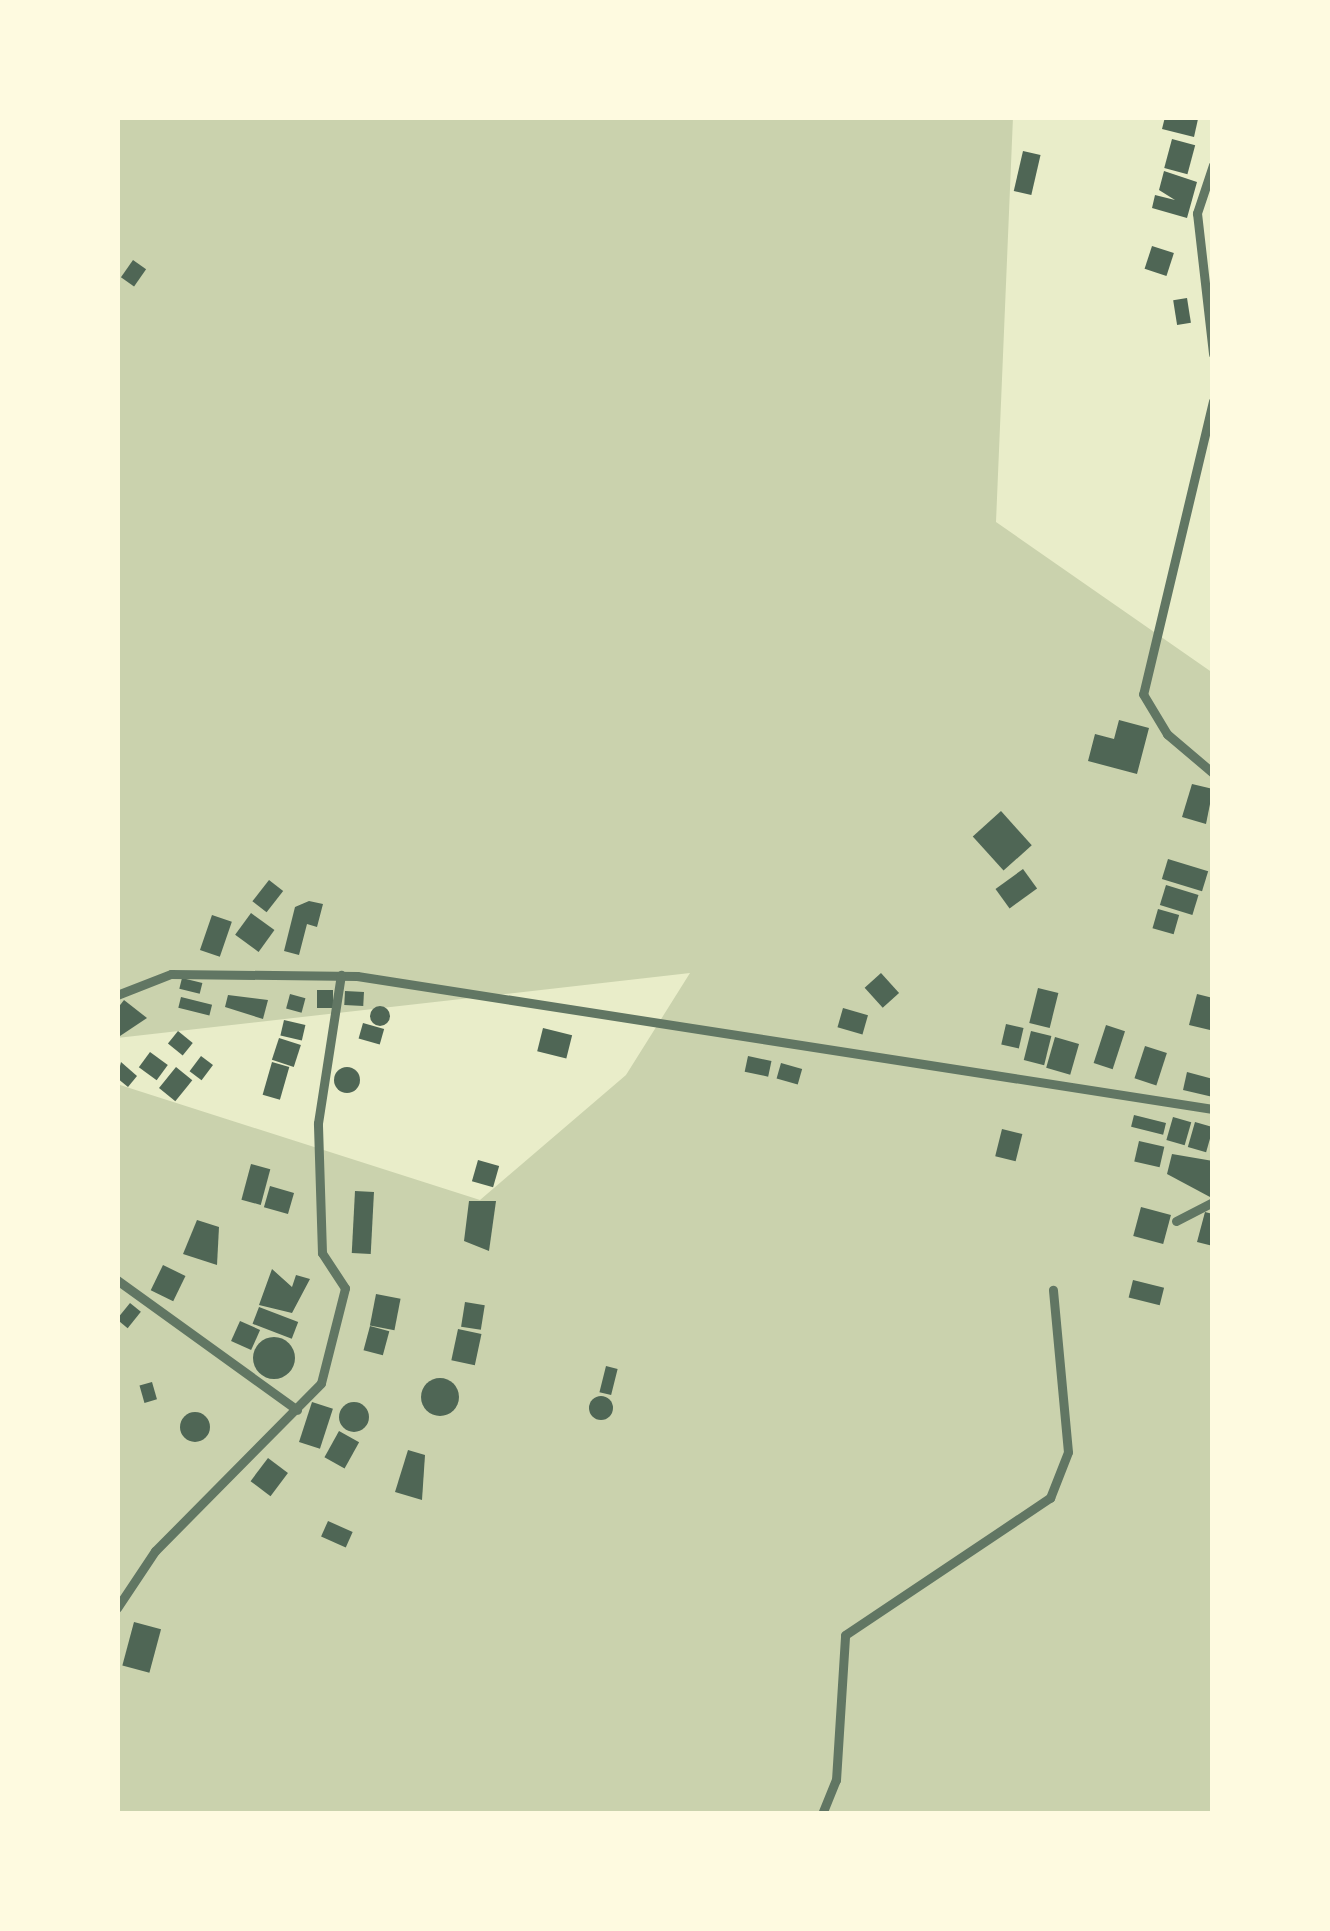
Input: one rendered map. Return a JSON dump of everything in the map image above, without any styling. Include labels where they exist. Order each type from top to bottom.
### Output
[{"type":"street","points":[[1213,165],[1197,213],[1213,354]]},
{"type":"street","points":[[1213,401],[1143,684],[1167,734],[1213,773]]},
{"type":"street","points":[[117,995],[172,974],[341,975],[1213,1109]]},
{"type":"street","points":[[117,1608],[169,1536],[321,1383],[345,1288],[322,1253],[318,1123],[341,975]]},
{"type":"street","points":[[1176,1221],[1213,1202]]},
{"type":"street","points":[[117,1280],[297,1410]]},
{"type":"street","points":[[821,1814],[836,1780],[845,1635],[1050,1498],[1067,1452],[1053,1290]]},
{"type":"green space","points":[[117,117],[1013,117],[996,522],[1213,673],[1213,1814],[117,1814],[117,1084],[480,1200],[626,1075],[690,973],[117,1038]]},
{"type":"building","points":[[1165,117],[1198,119],[1194,137],[1162,129]]},
{"type":"building","points":[[1172,139],[1195,145],[1187,174],[1164,168]]},
{"type":"building","points":[[1023,151],[1041,155],[1031,195],[1014,191]]},
{"type":"building","points":[[1164,171],[1197,182],[1187,218],[1152,208],[1155,195],[1175,200],[1159,190]]},
{"type":"building","points":[[1152,246],[1174,253],[1166,276],[1145,269]]},
{"type":"building","points":[[133,260],[146,269],[134,286],[121,277]]},
{"type":"building","points":[[1187,298],[1191,323],[1177,325],[1173,300]]},
{"type":"building","points":[[1119,720],[1149,728],[1137,774],[1088,761],[1095,734],[1114,739]]},
{"type":"building","points":[[1192,784],[1213,789],[1206,824],[1182,817]]},
{"type":"building","points":[[1001,811],[1032,845],[1004,871],[973,836]]},
{"type":"building","points":[[1168,859],[1208,871],[1202,891],[1162,879]]},
{"type":"building","points":[[1023,869],[1037,888],[1010,908],[995,889]]},
{"type":"building","points":[[269,880],[283,891],[267,912],[252,901]]},
{"type":"building","points":[[1166,885],[1199,895],[1192,915],[1160,905]]},
{"type":"building","points":[[309,901],[323,904],[317,927],[307,924],[299,955],[284,951],[295,907]]},
{"type":"building","points":[[1158,909],[1179,915],[1174,934],[1152,928]]},
{"type":"building","points":[[251,913],[274,930],[259,952],[235,935]]},
{"type":"building","points":[[212,915],[232,922],[220,957],[200,950]]},
{"type":"building","points":[[881,973],[899,993],[883,1008],[865,988]]},
{"type":"building","points":[[182,978],[202,983],[200,994],[179,989]]},
{"type":"building","points":[[1038,988],[1058,993],[1050,1028],[1029,1023]]},
{"type":"building","points":[[317,990],[333,990],[333,1008],[317,1008]]},
{"type":"building","points":[[345,991],[364,992],[363,1006],[344,1005]]},
{"type":"building","points":[[290,994],[305,998],[302,1013],[286,1008]]},
{"type":"building","points":[[1197,994],[1213,998],[1210,1030],[1189,1025]]},
{"type":"building","points":[[228,995],[268,1000],[263,1019],[225,1007]]},
{"type":"building","points":[[181,997],[212,1005],[209,1015],[178,1008]]},
{"type":"building","points":[[124,1000],[147,1018],[117,1038],[117,1009]]},
{"type":"building","points":[[380,1006],[390,1016],[380,1026],[370,1016]]},
{"type":"building","points":[[843,1008],[868,1015],[862,1034],[837,1027]]},
{"type":"building","points":[[284,1020],[305,1025],[302,1041],[280,1036]]},
{"type":"building","points":[[363,1023],[384,1029],[380,1044],[359,1038]]},
{"type":"building","points":[[1006,1024],[1024,1028],[1019,1049],[1001,1044]]},
{"type":"building","points":[[1106,1025],[1125,1031],[1113,1069],[1094,1063]]},
{"type":"building","points":[[543,1028],[572,1035],[566,1059],[537,1051]]},
{"type":"building","points":[[178,1031],[193,1043],[183,1055],[168,1043]]},
{"type":"building","points":[[1031,1031],[1051,1036],[1044,1065],[1024,1060]]},
{"type":"building","points":[[1055,1037],[1079,1044],[1070,1075],[1046,1068]]},
{"type":"building","points":[[279,1038],[301,1045],[294,1067],[272,1060]]},
{"type":"building","points":[[1145,1046],[1167,1053],[1156,1085],[1134,1078]]},
{"type":"building","points":[[150,1052],[168,1065],[157,1080],[139,1067]]},
{"type":"building","points":[[201,1056],[213,1065],[202,1080],[190,1071]]},
{"type":"building","points":[[748,1056],[771,1061],[768,1077],[745,1072]]},
{"type":"building","points":[[121,1062],[137,1076],[128,1087],[117,1078]]},
{"type":"building","points":[[272,1062],[289,1067],[280,1100],[263,1095]]},
{"type":"building","points":[[781,1063],[802,1069],[798,1084],[777,1078]]},
{"type":"building","points":[[176,1067],[192,1080],[175,1101],[159,1088]]},
{"type":"building","points":[[347,1067],[360,1080],[347,1093],[334,1080]]},
{"type":"building","points":[[1187,1072],[1213,1079],[1213,1097],[1183,1090]]},
{"type":"building","points":[[1134,1115],[1166,1123],[1163,1135],[1131,1127]]},
{"type":"building","points":[[1173,1117],[1191,1122],[1185,1145],[1166,1140]]},
{"type":"building","points":[[1195,1122],[1213,1127],[1206,1152],[1188,1147]]},
{"type":"building","points":[[1002,1129],[1022,1134],[1016,1161],[995,1156]]},
{"type":"building","points":[[1139,1141],[1164,1147],[1160,1167],[1134,1161]]},
{"type":"building","points":[[1172,1154],[1213,1161],[1210,1197],[1167,1174]]},
{"type":"building","points":[[478,1160],[499,1166],[493,1187],[472,1181]]},
{"type":"building","points":[[251,1164],[270,1169],[261,1205],[241,1200]]},
{"type":"building","points":[[270,1186],[294,1193],[288,1214],[264,1207]]},
{"type":"building","points":[[355,1191],[374,1192],[371,1254],[352,1253]]},
{"type":"building","points":[[469,1201],[496,1201],[489,1251],[464,1241]]},
{"type":"building","points":[[1141,1207],[1171,1215],[1163,1244],[1133,1236]]},
{"type":"building","points":[[1205,1212],[1213,1214],[1213,1246],[1197,1242]]},
{"type":"building","points":[[197,1220],[219,1227],[217,1265],[183,1254]]},
{"type":"building","points":[[163,1265],[185,1276],[173,1301],[151,1290]]},
{"type":"building","points":[[272,1269],[292,1287],[296,1275],[310,1279],[292,1313],[259,1305]]},
{"type":"building","points":[[1133,1280],[1164,1288],[1160,1305],[1129,1297]]},
{"type":"building","points":[[376,1294],[401,1299],[394,1330],[370,1325]]},
{"type":"building","points":[[465,1302],[485,1305],[481,1330],[461,1327]]},
{"type":"building","points":[[130,1303],[141,1312],[128,1328],[117,1319]]},
{"type":"building","points":[[259,1307],[298,1322],[292,1339],[253,1324]]},
{"type":"building","points":[[240,1321],[260,1330],[251,1350],[231,1341]]},
{"type":"building","points":[[370,1326],[389,1331],[383,1355],[364,1350]]},
{"type":"building","points":[[458,1329],[481,1334],[475,1365],[451,1360]]},
{"type":"building","points":[[274,1337],[289,1343],[295,1358],[289,1373],[274,1379],[259,1373],[253,1358],[259,1343]]},
{"type":"building","points":[[606,1366],[618,1369],[611,1395],[599,1392]]},
{"type":"building","points":[[440,1378],[453,1384],[459,1397],[453,1410],[440,1416],[427,1410],[421,1397],[427,1384]]},
{"type":"building","points":[[152,1382],[157,1399],[144,1403],[140,1386]]},
{"type":"building","points":[[601,1396],[610,1399],[610,1417],[601,1420],[592,1417],[589,1408],[592,1399]]},
{"type":"building","points":[[312,1402],[333,1409],[320,1449],[299,1442]]},
{"type":"building","points":[[354,1402],[369,1417],[354,1432],[339,1417]]},
{"type":"building","points":[[195,1412],[206,1416],[210,1427],[206,1438],[195,1442],[184,1438],[180,1427],[184,1416]]},
{"type":"building","points":[[339,1431],[359,1442],[345,1468],[324,1457]]},
{"type":"building","points":[[408,1450],[425,1455],[422,1500],[395,1492]]},
{"type":"building","points":[[268,1458],[288,1473],[271,1496],[251,1481]]},
{"type":"building","points":[[328,1521],[353,1532],[346,1548],[321,1537]]},
{"type":"building","points":[[134,1622],[161,1629],[149,1673],[122,1665]]}]
